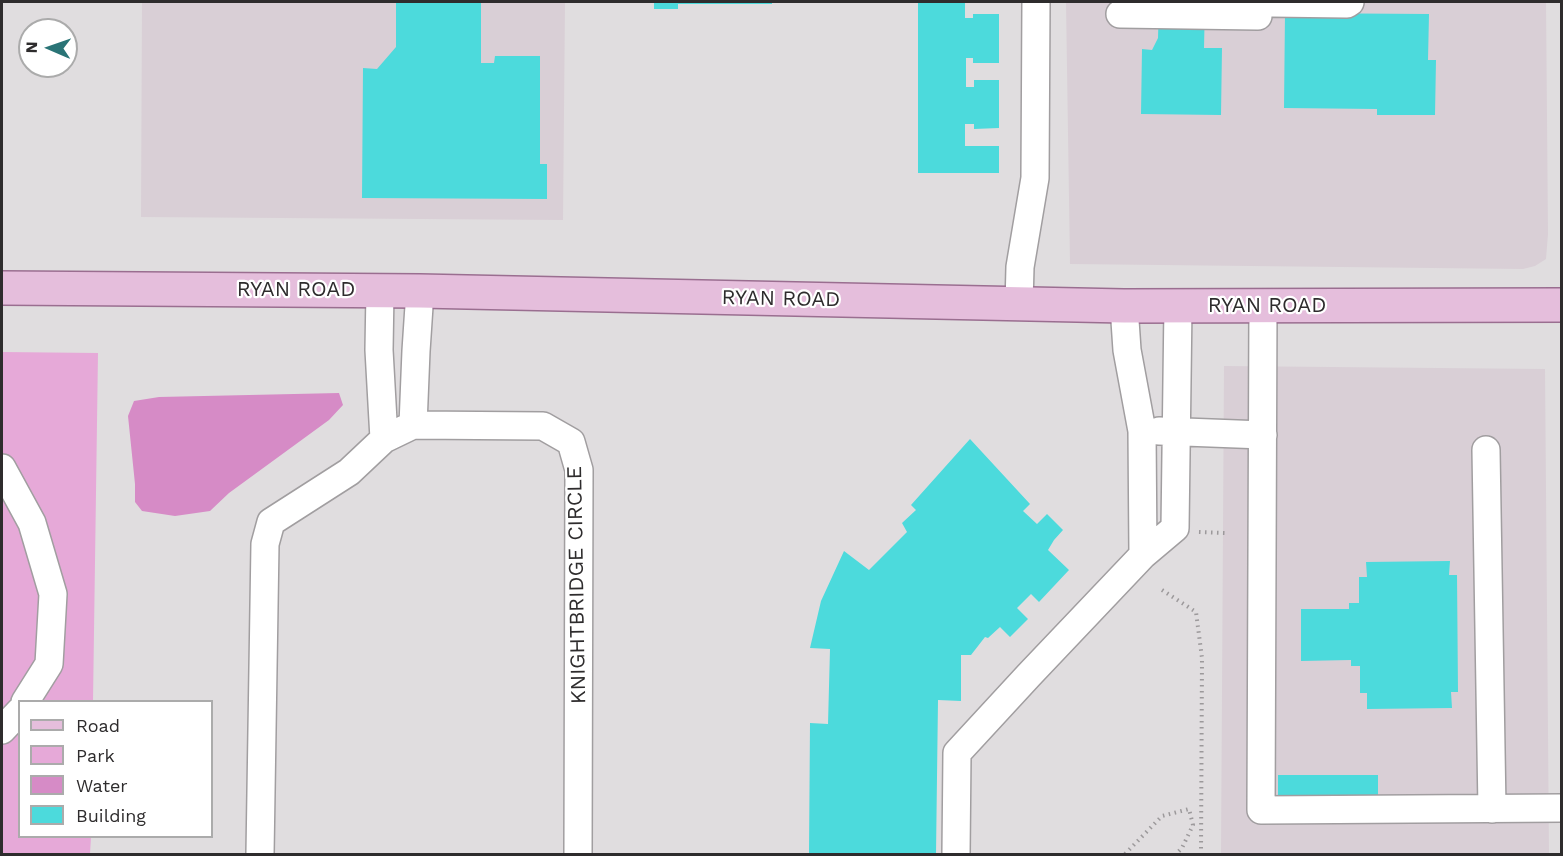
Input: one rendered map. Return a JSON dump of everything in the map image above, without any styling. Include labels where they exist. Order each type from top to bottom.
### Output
[{"type":"main road","name":"RYAN ROAD","points":[[2,288],[420,291],[1124,306],[1562,305]]},
{"type":"street","points":[[1019,304],[1020,267],[1035,178],[1036,2]]},
{"type":"street","points":[[1120,14],[1265,9],[1350,2]]},
{"type":"street","points":[[380,291],[379,350],[384,439]]},
{"type":"street","points":[[413,425],[420,291]]},
{"type":"street","points":[[1124,306],[1127,350],[1142,431],[1143,555]]},
{"type":"street","points":[[956,855],[957,753],[1143,555],[1175,528],[1178,306]]},
{"type":"street","points":[[1263,306],[1261,810],[1562,808]]},
{"type":"street","name":"KNIGHTBRIDGE CIRCLE","points":[[260,855],[265,544],[271,522],[349,472],[384,439],[413,425],[543,426],[571,442],[579,470],[578,855]]},
{"type":"street","points":[[1142,431],[1263,435]]},
{"type":"street","points":[[1486,450],[1492,809]]},
{"type":"street","points":[[2,468],[32,523],[53,594],[49,664],[27,700]]},
{"type":"street","points":[[2,730],[18,713]]},
{"type":"path","points":[[1196,532],[1226,533]]},
{"type":"path","points":[[1162,590],[1196,612],[1202,658],[1201,855]]},
{"type":"path","points":[[1125,855],[1162,816],[1190,809],[1193,825],[1176,855]]},
{"type":"shaded area","points":[[142,2],[565,2],[563,220],[141,217]]},
{"type":"shaded area","points":[[1066,2],[1546,2],[1548,234],[1546,259],[1535,266],[1523,269],[1070,264]]},
{"type":"shaded area","points":[[1224,366],[1545,369],[1549,854],[1221,854]]},
{"type":"green space","points":[[2,352],[98,353],[93,700],[18,700],[18,838],[91,838],[90,854],[2,854]]},
{"type":"water","points":[[339,393],[343,405],[329,420],[229,493],[210,511],[175,516],[142,511],[135,502],[128,416],[134,401],[159,397]]},
{"type":"building","points":[[396,2],[481,2],[481,63],[494,63],[495,56],[540,56],[540,164],[547,164],[547,199],[362,198],[363,68],[377,69],[396,47]]},
{"type":"building","points":[[654,2],[772,2],[772,4],[678,4],[678,9],[654,9]]},
{"type":"building","points":[[918,2],[965,2],[965,18],[973,18],[973,14],[999,14],[999,63],[973,63],[973,58],[966,58],[966,87],[974,87],[974,80],[999,80],[999,128],[974,129],[974,124],[965,124],[965,146],[999,146],[999,173],[918,173]]},
{"type":"building","points":[[1159,2],[1205,2],[1204,48],[1222,48],[1221,115],[1141,114],[1142,49],[1152,50],[1158,38]]},
{"type":"building","points":[[1285,13],[1429,14],[1428,60],[1436,60],[1435,115],[1377,115],[1377,109],[1284,108]]},
{"type":"building","points":[[970,439],[1030,504],[1023,511],[1037,524],[1047,514],[1063,530],[1048,550],[1069,570],[1039,602],[1031,594],[1017,608],[1028,619],[1010,637],[1000,627],[988,638],[985,637],[971,655],[961,655],[961,701],[938,700],[936,854],[809,854],[810,723],[828,724],[830,649],[810,648],[821,601],[844,551],[869,570],[907,532],[902,523],[916,510],[911,505]]},
{"type":"building","points":[[1450,561],[1449,575],[1457,575],[1458,692],[1451,692],[1452,708],[1367,709],[1367,693],[1360,693],[1360,666],[1351,666],[1351,660],[1301,661],[1301,609],[1349,609],[1349,603],[1359,603],[1359,577],[1367,577],[1366,562]]},
{"type":"building","points":[[1278,775],[1378,775],[1378,803],[1278,803]]}]
